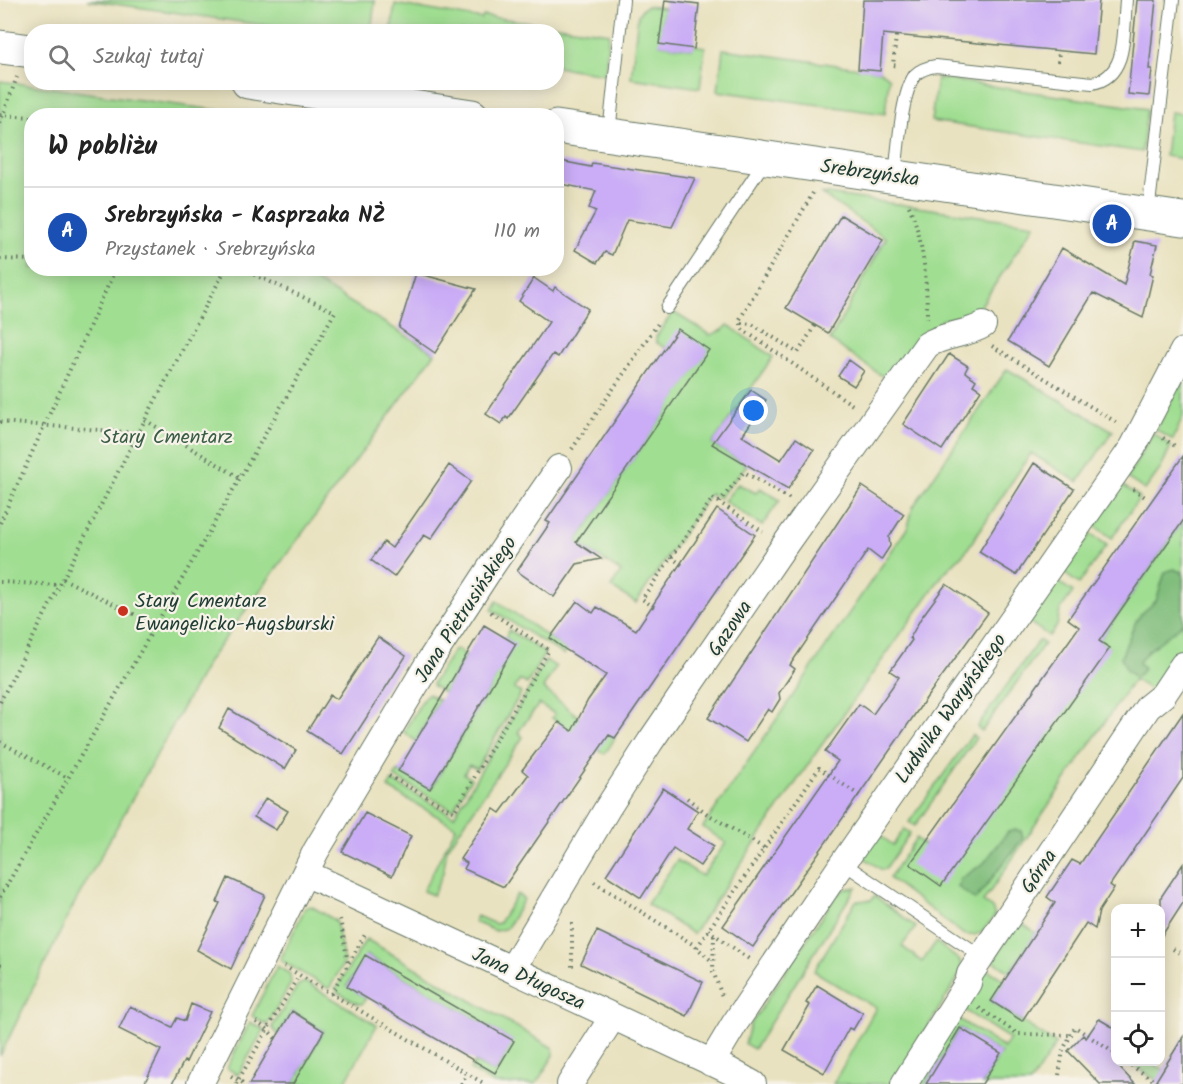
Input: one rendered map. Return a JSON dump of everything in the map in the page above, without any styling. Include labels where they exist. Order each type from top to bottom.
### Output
[{"type":"main road","points":[[0,48],[24,63]]},
{"type":"main road","points":[[299,90],[415,108]]},
{"type":"main road","name":"Srebrzyńska","points":[[564,128],[822,165],[900,188],[1148,213],[1183,219]]},
{"type":"street","points":[[927,345],[951,334],[980,327]]},
{"type":"street","name":"Gazowa","points":[[512,969],[607,809],[650,742],[927,345]]},
{"type":"street","name":"Ludwika Waryńskiego","points":[[711,1063],[735,1023],[843,863],[1140,436],[1183,351]]},
{"type":"street","name":"Jana Pietrusińskiego","points":[[200,1084],[316,851],[431,659],[559,468]]},
{"type":"street","name":"Górna","points":[[904,1084],[968,983],[970,974],[981,956],[1148,706],[1163,695],[1183,665]]},
{"type":"street","name":"Jana Długosza","points":[[305,873],[753,1084]]},
{"type":"street","points":[[570,1084],[612,1018]]},
{"type":"lane","points":[[609,134],[623,0]]},
{"type":"lane","points":[[900,188],[907,92],[915,75],[924,69],[936,66],[1100,82],[1113,72],[1120,59],[1125,0]]},
{"type":"lane","points":[[1148,213],[1173,0]]},
{"type":"lane","points":[[668,308],[768,157]]},
{"type":"lane","points":[[843,863],[981,956]]},
{"type":"path","points":[[896,36],[893,65],[924,69]]},
{"type":"path","points":[[0,123],[1,115],[24,63]]},
{"type":"path","points":[[1,115],[24,116]]},
{"type":"path","points":[[822,165],[816,187],[742,313],[742,329],[875,420]]},
{"type":"path","points":[[900,188],[915,219],[921,249],[927,297],[927,345]]},
{"type":"path","points":[[0,259],[24,260]]},
{"type":"path","points":[[0,522],[112,276]]},
{"type":"path","points":[[0,702],[222,276]]},
{"type":"path","points":[[0,897],[335,312],[257,276]]},
{"type":"path","points":[[559,468],[668,308]]},
{"type":"path","points":[[741,323],[752,324],[798,353],[815,325]]},
{"type":"path","points":[[980,327],[998,351],[1140,436]]},
{"type":"path","points":[[145,420],[240,478]]},
{"type":"path","points":[[0,422],[138,433]]},
{"type":"path","points":[[719,502],[744,472],[783,495]]},
{"type":"path","points":[[654,607],[642,599],[713,498],[759,530]]},
{"type":"path","points":[[671,557],[682,566]]},
{"type":"path","points":[[63,579],[156,625]]},
{"type":"path","points":[[0,582],[60,585]]},
{"type":"path","points":[[393,778],[454,812],[549,650],[491,613]]},
{"type":"path","points":[[0,742],[68,778]]},
{"type":"path","points":[[697,947],[819,768],[864,798]]},
{"type":"path","points":[[687,798],[706,813],[764,848]]},
{"type":"path","points":[[594,882],[697,947],[713,962]]},
{"type":"path","points":[[340,919],[348,964]]},
{"type":"path","points":[[572,923],[572,971]]},
{"type":"path","points":[[708,930],[753,961]]},
{"type":"path","points":[[331,994],[366,933]]},
{"type":"path","points":[[714,935],[713,971],[721,996],[726,1001]]},
{"type":"path","points":[[1173,949],[1183,955]]},
{"type":"path","points":[[275,962],[484,1084]]},
{"type":"path","points":[[236,1084],[299,975]]},
{"type":"path","points":[[968,983],[973,1004],[1018,1034],[1069,1035]]},
{"type":"path","points":[[248,1017],[267,1029],[276,1038]]},
{"type":"path","points":[[1059,1075],[1063,1050],[1075,1027],[1111,1051]]},
{"type":"path","points":[[1132,1066],[1159,1084]]},
{"type":"path","points":[[461,1084],[467,1074]]},
{"type":"green space","points":[[87,0],[375,1],[372,24],[255,24]]},
{"type":"green space","points":[[395,4],[482,19],[483,16],[542,24],[392,24]]},
{"type":"green space","points":[[647,6],[664,8],[660,44],[693,49],[694,45],[705,47],[700,88],[631,78],[638,15]]},
{"type":"green space","points":[[564,27],[609,33],[605,74],[564,68]]},
{"type":"green space","points":[[723,49],[880,71],[889,78],[885,114],[718,91]]},
{"type":"green space","points":[[937,78],[1147,109],[1142,152],[931,121]]},
{"type":"green space","name":"Stary Cmentarz","points":[[0,81],[24,84],[24,90],[67,90],[200,108],[24,108],[24,276],[307,276],[435,353],[209,660],[72,908],[0,1056]]},
{"type":"green space","points":[[1170,112],[1183,114],[1183,159],[1165,156]]},
{"type":"green space","points":[[820,193],[1035,224],[976,313],[942,320],[917,340],[898,371],[882,376],[830,340],[886,238]]},
{"type":"green space","points":[[673,312],[710,335],[723,330],[728,325],[773,357],[712,444],[747,465],[719,498],[710,494],[636,603],[611,587],[621,572],[576,542],[708,350],[665,348],[656,342],[656,337]]},
{"type":"green space","points":[[1007,369],[1113,431],[1078,482],[1031,453],[966,551],[944,573],[816,753],[693,934],[647,904],[677,860],[702,876],[726,843],[703,827],[908,527],[913,507]]},
{"type":"green space","points":[[1183,379],[1183,416],[1173,440],[1156,430]]},
{"type":"green space","points":[[1153,433],[1171,446],[1161,468],[1145,490],[1127,478]]},
{"type":"green space","points":[[738,484],[756,493],[760,488],[780,500],[762,526],[724,501]]},
{"type":"green space","points":[[1122,485],[1140,497],[1112,538],[1095,526]]},
{"type":"green space","points":[[1183,521],[1183,651],[1154,692],[1134,679],[983,902],[992,908],[995,916],[978,934],[963,934],[889,878],[916,838],[924,845],[1109,648],[1099,641]]},
{"type":"green space","points":[[1090,534],[1107,545],[1079,584],[1064,573]]},
{"type":"green space","points":[[1174,569],[1183,573],[1183,622],[1148,651],[1139,662],[1144,669],[1135,677],[1127,671],[1121,657],[1135,623],[1141,614],[1156,601],[1165,572]]},
{"type":"green space","points":[[1057,581],[1073,592],[1060,610],[1057,626],[1049,636],[1029,622]]},
{"type":"green space","points":[[497,601],[567,650],[564,655],[492,610]]},
{"type":"green space","points":[[509,630],[545,653],[527,684],[520,680],[514,689],[521,693],[477,769],[469,765],[464,774],[471,778],[453,810],[394,777],[398,771],[431,789],[515,644],[505,638]]},
{"type":"green space","points":[[1039,640],[1044,644],[982,731],[977,727]]},
{"type":"green space","points":[[457,649],[466,655],[444,693],[432,684],[454,650]]},
{"type":"green space","points":[[546,660],[556,667],[543,688],[580,718],[615,738],[605,754],[552,718],[555,714],[539,704],[518,732],[523,737],[447,849],[443,873],[433,895],[423,891],[456,827],[388,788],[392,781],[454,816]]},
{"type":"green space","points":[[428,694],[439,700],[416,741],[404,731]]},
{"type":"green space","points":[[972,735],[976,738],[915,826],[909,822]]},
{"type":"green space","points":[[904,829],[910,833],[886,868],[882,870],[863,857],[878,834],[893,845]]},
{"type":"green space","points":[[1021,831],[1023,838],[975,900],[958,887],[960,879],[983,864],[1008,832]]},
{"type":"green space","points":[[856,887],[754,1049],[745,1044],[750,1025],[835,897],[845,889]]},
{"type":"green space","points":[[517,894],[524,899],[507,928],[496,931],[474,922],[477,916],[495,924],[499,923]]},
{"type":"green space","points":[[875,896],[916,927],[902,946],[922,962],[936,942],[960,961],[962,971],[893,1084],[833,1084],[876,1008],[814,971],[856,901],[871,900]]},
{"type":"green space","points":[[311,906],[336,921],[344,962],[329,989],[280,960],[305,908]]},
{"type":"green space","points":[[1018,921],[1036,933],[1010,972],[993,961]]},
{"type":"green space","points":[[366,939],[553,1048],[554,1055],[536,1084],[494,1084],[470,1070],[475,1062],[495,1073],[513,1041],[366,955],[347,986],[366,998],[362,1004],[337,992],[336,989]]},
{"type":"green space","points":[[277,966],[290,974],[291,983],[267,1025],[252,1016]]},
{"type":"green space","points":[[986,969],[1005,980],[991,1001],[1056,1044],[1030,1084],[982,1084],[1001,1053],[960,1028],[926,1084],[918,1084],[954,1016],[1004,1048],[1010,1039],[967,1012],[964,1007]]},
{"type":"green space","points":[[305,982],[377,1025],[344,1084],[293,1084],[324,1031],[292,1011],[278,1035],[272,1027],[298,985]]},
{"type":"green space","points":[[250,1022],[264,1030],[238,1075],[227,1068]]},
{"type":"green space","points":[[1134,1066],[1157,1066],[1163,1069],[1163,1084]]},
{"type":"building","points":[[665,0],[699,4],[694,49],[659,44]]},
{"type":"building","points":[[863,0],[1099,0],[1094,54],[883,34],[880,71],[858,69]]},
{"type":"building","points":[[1137,0],[1156,0],[1149,69],[1152,69],[1149,96],[1128,94]]},
{"type":"building","points":[[564,162],[591,167],[592,163],[695,178],[672,227],[627,220],[612,255],[605,252],[597,263],[575,250],[596,211],[589,208],[596,191],[564,185]]},
{"type":"building","points":[[841,215],[883,240],[828,333],[786,308]]},
{"type":"building","points":[[1135,241],[1157,245],[1143,318],[1093,293],[1049,366],[1008,341],[1062,248],[1124,285]]},
{"type":"building","points":[[415,276],[427,276],[476,289],[435,353],[399,328]]},
{"type":"building","points":[[534,278],[553,291],[555,287],[588,309],[558,357],[553,354],[508,419],[506,417],[501,424],[486,414],[549,322],[519,301]]},
{"type":"building","points":[[678,329],[709,350],[576,542],[601,559],[577,564],[554,597],[517,571],[550,523],[546,521]]},
{"type":"building","points":[[949,354],[968,366],[965,372],[976,380],[973,385],[981,390],[942,450],[903,424]]},
{"type":"building","points":[[849,360],[864,371],[854,386],[838,376]]},
{"type":"building","points":[[751,390],[766,400],[742,436],[781,460],[796,438],[814,450],[788,489],[712,444]]},
{"type":"building","points":[[1183,456],[1183,521],[1099,641],[1110,648],[941,886],[910,864],[1079,627],[1068,619]]},
{"type":"building","points":[[1034,463],[1074,489],[1016,575],[979,552]]},
{"type":"building","points":[[449,465],[471,481],[431,539],[424,535],[394,577],[371,560],[384,542],[392,548]]},
{"type":"building","points":[[862,486],[904,514],[889,537],[890,546],[881,560],[868,550],[790,665],[795,669],[779,693],[780,699],[772,712],[768,709],[746,742],[708,718]]},
{"type":"building","points":[[717,509],[755,535],[615,738],[609,735],[504,887],[464,869],[467,863],[460,859],[494,809],[500,813],[528,775],[522,770],[559,722],[572,731],[588,700],[606,675],[550,638],[577,601],[593,613],[597,607],[636,630]]},
{"type":"building","points":[[946,584],[988,613],[753,947],[723,926],[838,761],[825,752],[859,704],[873,714],[899,677],[890,671],[912,640],[910,638],[921,618]]},
{"type":"building","points":[[484,625],[516,644],[430,789],[398,771]]},
{"type":"building","points":[[378,637],[406,656],[343,754],[307,731],[330,695],[337,699]]},
{"type":"building","points":[[229,709],[296,750],[285,769],[219,728]]},
{"type":"building","points":[[1183,713],[1183,778],[1110,885],[1114,888],[1099,911],[1095,929],[1086,923],[1022,1021],[991,1001],[1055,903],[1047,897],[1072,860],[1080,864]]},
{"type":"building","points":[[663,788],[698,811],[687,829],[714,846],[700,866],[673,848],[641,898],[606,875]]},
{"type":"building","points":[[266,798],[288,811],[276,830],[254,817]]},
{"type":"building","points":[[365,813],[411,836],[392,876],[342,852]]},
{"type":"building","points":[[1183,864],[1183,903],[1165,931],[1165,904],[1161,904],[1161,897]]},
{"type":"building","points":[[228,878],[265,895],[231,969],[197,950],[220,903],[217,902]]},
{"type":"building","points":[[597,931],[703,982],[687,1016],[581,964]]},
{"type":"building","points":[[365,955],[514,1041],[495,1073],[347,987]]},
{"type":"building","points":[[817,985],[863,1013],[853,1030],[849,1028],[824,1073],[784,1050],[810,1005],[806,1003]]},
{"type":"building","points":[[191,1004],[210,1012],[186,1062],[184,1061],[172,1084],[144,1084],[161,1050],[119,1029],[130,1006],[172,1027],[177,1018],[185,1021]]},
{"type":"building","points":[[292,1011],[324,1031],[293,1084],[249,1084]]},
{"type":"building","points":[[1099,1019],[1111,1026],[1111,1066],[1118,1066],[1135,1084],[1100,1084],[1068,1051],[1083,1035],[1086,1038]]},
{"type":"building","points":[[960,1028],[1001,1053],[982,1084],[926,1084]]},
{"type":"building","points":[[1183,1037],[1183,1084],[1154,1084]]},
{"type":"place","name":"Srebrzyńska - Kasprzaka NŻ","points":[[1112,224]]},
{"type":"place","name":"Stary Cmentarz Ewangelicko-Augsburski","points":[[123,611]]}]
